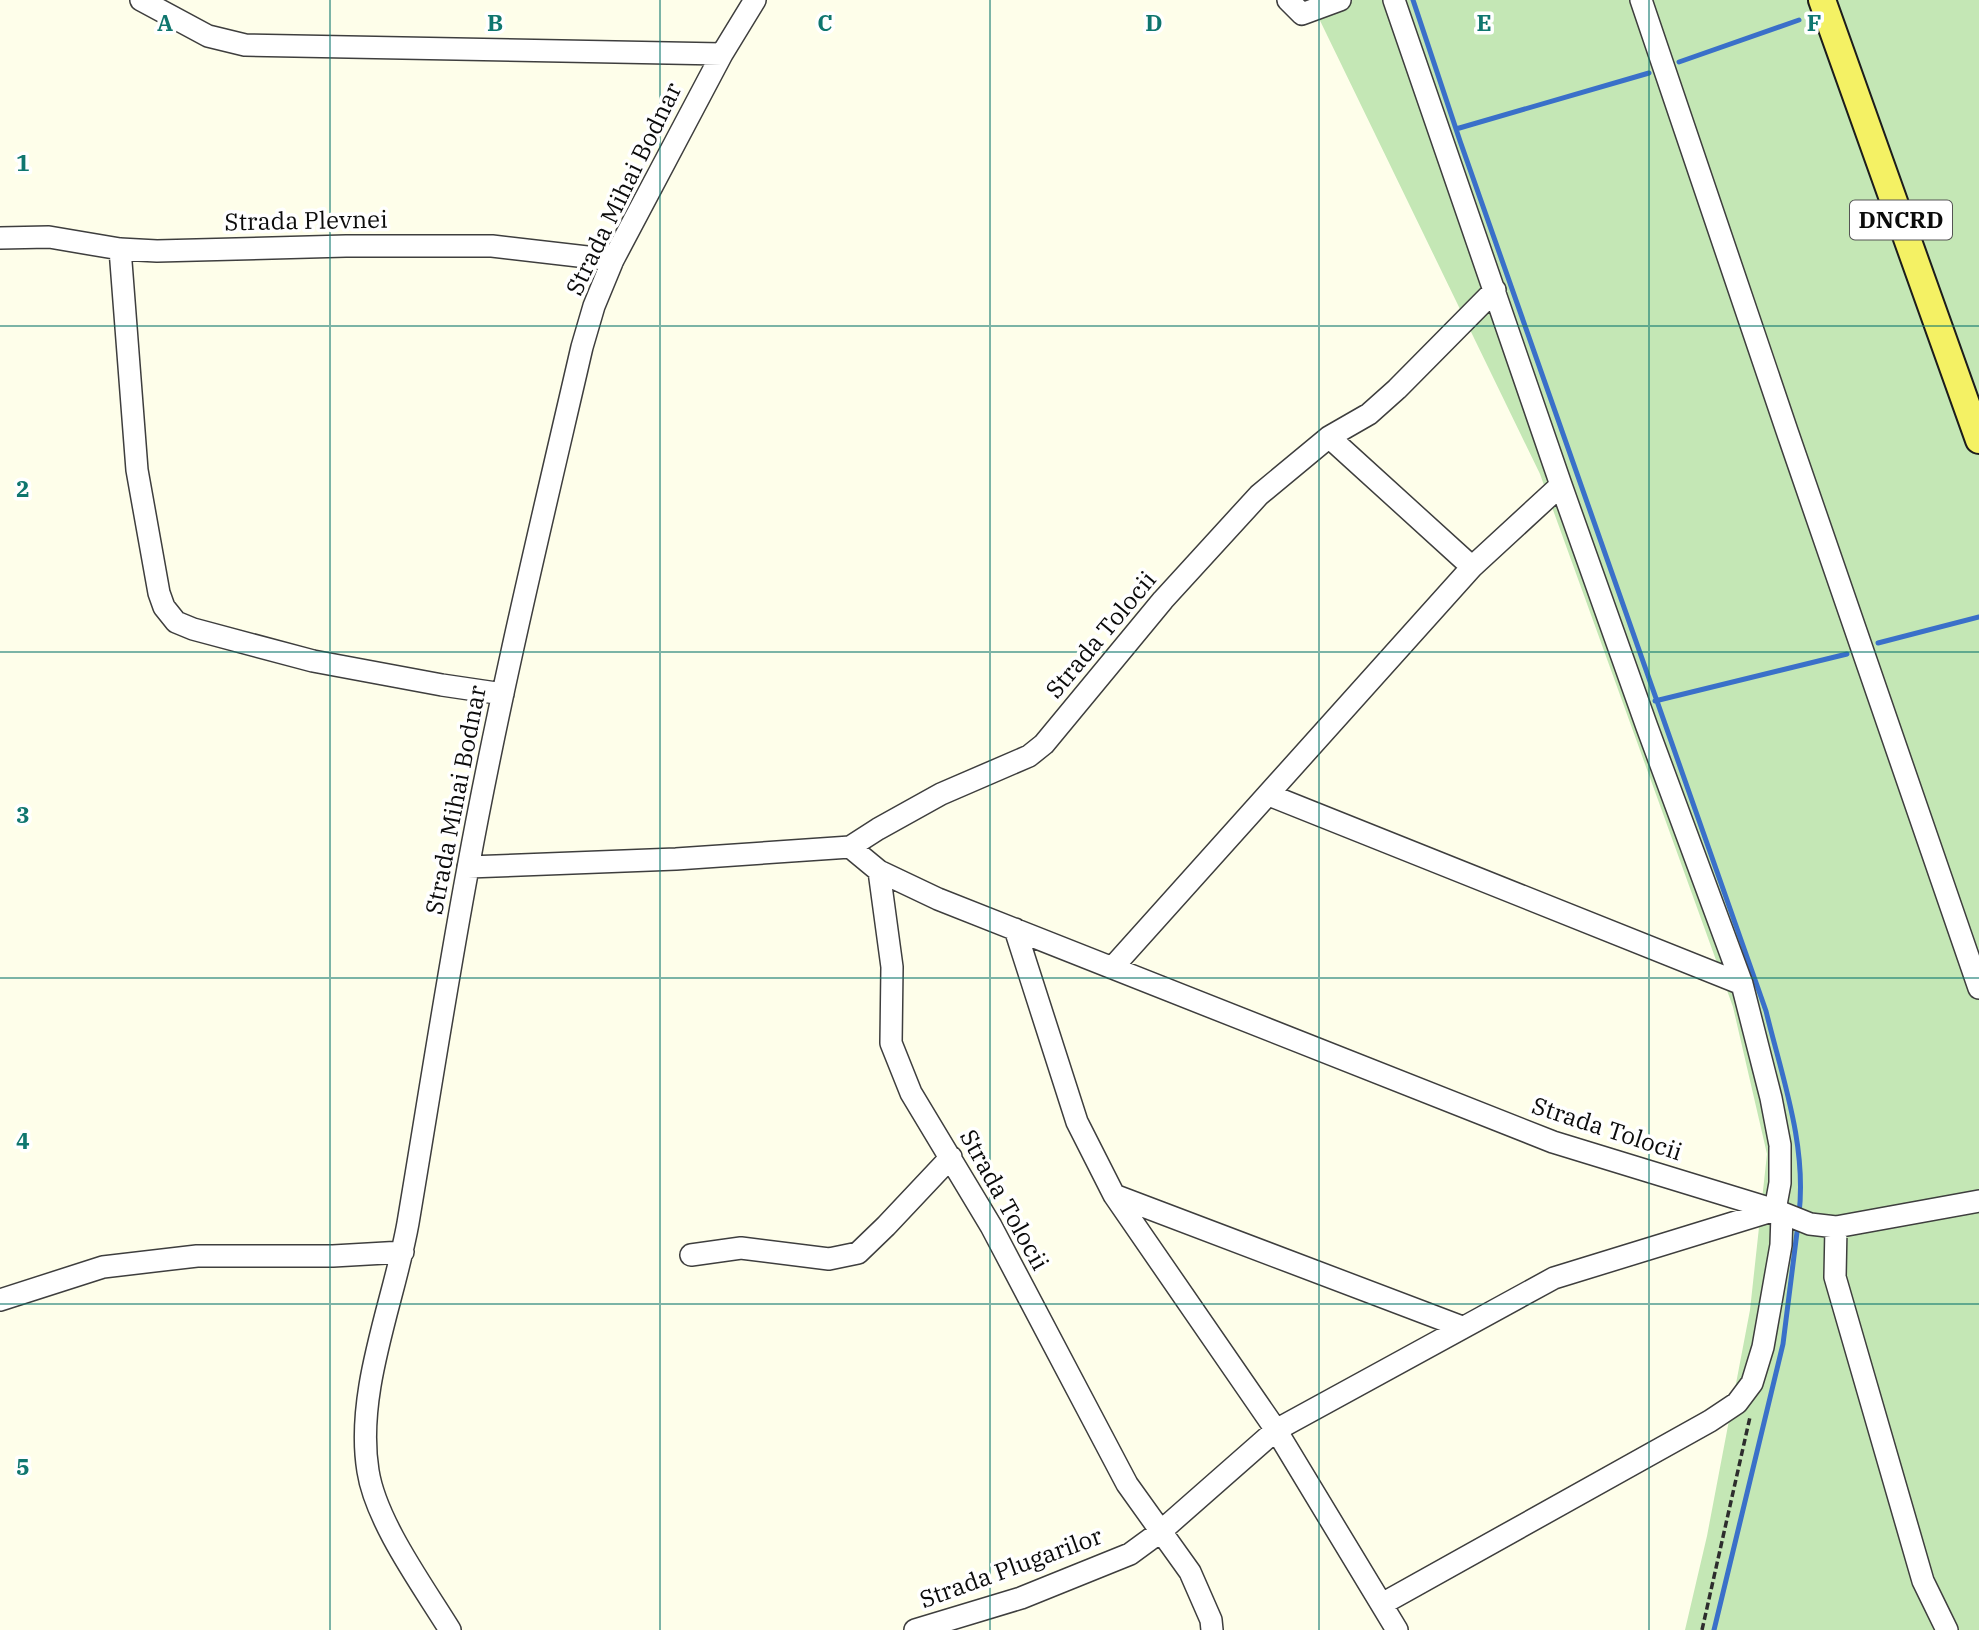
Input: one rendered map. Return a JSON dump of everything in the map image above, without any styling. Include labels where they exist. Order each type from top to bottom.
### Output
[{"type":"main road","name":"DNCRD","points":[[1822,0],[1979,440]]},
{"type":"street","points":[[141,0],[208,36],[245,45],[722,54]]},
{"type":"street","name":"Strada Mihai Bodnar","points":[[450,1630],[396,1539],[376,1499],[368,1470],[366,1402],[402,1252],[468,867],[503,694],[582,347],[594,306],[613,260],[722,54],[755,0]]},
{"type":"street","points":[[1287,0],[1302,14],[1340,0]]},
{"type":"street","points":[[1382,1604],[1710,1421],[1737,1403],[1752,1383],[1763,1347],[1781,1245],[1782,1214],[1780,1145],[1742,984],[1561,485],[1394,0]]},
{"type":"street","points":[[1642,0],[1782,418],[1979,988]]},
{"type":"street","name":"Strada Plevnei","points":[[0,238],[49,237],[120,249],[157,251],[346,246],[492,246],[613,260]]},
{"type":"street","points":[[120,249],[137,470],[159,593],[169,615],[176,622],[193,629],[313,661],[503,694]]},
{"type":"street","name":"Strada Tolocii","points":[[468,867],[676,859],[850,847],[941,793],[1029,756],[1044,744],[1163,600],[1259,495],[1329,437],[1369,414],[1495,290]]},
{"type":"street","points":[[1329,437],[1472,567]]},
{"type":"street","points":[[1112,968],[1472,567],[1561,485]]},
{"type":"street","points":[[1269,795],[1742,984]]},
{"type":"street","name":"Strada Tolocii","points":[[850,847],[879,871],[939,899],[1553,1142],[1810,1224],[1836,1227],[1979,1201]]},
{"type":"street","name":"Strada Tolocii","points":[[879,871],[892,967],[891,1043],[911,1093],[991,1226],[1127,1484],[1190,1572],[1211,1620],[1212,1630]]},
{"type":"street","points":[[1015,929],[1077,1122],[1114,1195],[1276,1430],[1397,1630]]},
{"type":"street","points":[[691,1255],[741,1248],[829,1259],[858,1253],[951,1157]]},
{"type":"street","points":[[1114,1195],[1462,1327]]},
{"type":"street","points":[[1160,1532],[1276,1430],[1555,1278],[1782,1214]]},
{"type":"street","points":[[1836,1227],[1835,1277],[1923,1581],[1947,1630]]},
{"type":"street","points":[[0,1300],[103,1266],[197,1256],[333,1256],[402,1252]]},
{"type":"street","name":"Strada Plugarilor","points":[[915,1630],[1021,1598],[1129,1554],[1160,1532]]},
{"type":"path","points":[[1702,1630],[1750,1424],[1752,1383]]},
{"type":"green space","points":[[1310,0],[1979,0],[1979,1630],[1685,1630],[1707,1536],[1750,1310],[1767,1154],[1733,1007],[1540,474]]},
{"type":"waterway","points":[[1413,0],[1460,141],[1766,1011],[1792,1111],[1801,1188],[1799,1214]]},
{"type":"waterway","points":[[1679,62],[1799,20]]},
{"type":"waterway","points":[[1456,129],[1649,73]]},
{"type":"waterway","points":[[1878,643],[1979,617]]},
{"type":"waterway","points":[[1655,701],[1847,654]]},
{"type":"waterway","points":[[1714,1630],[1783,1344],[1798,1224]]}]
